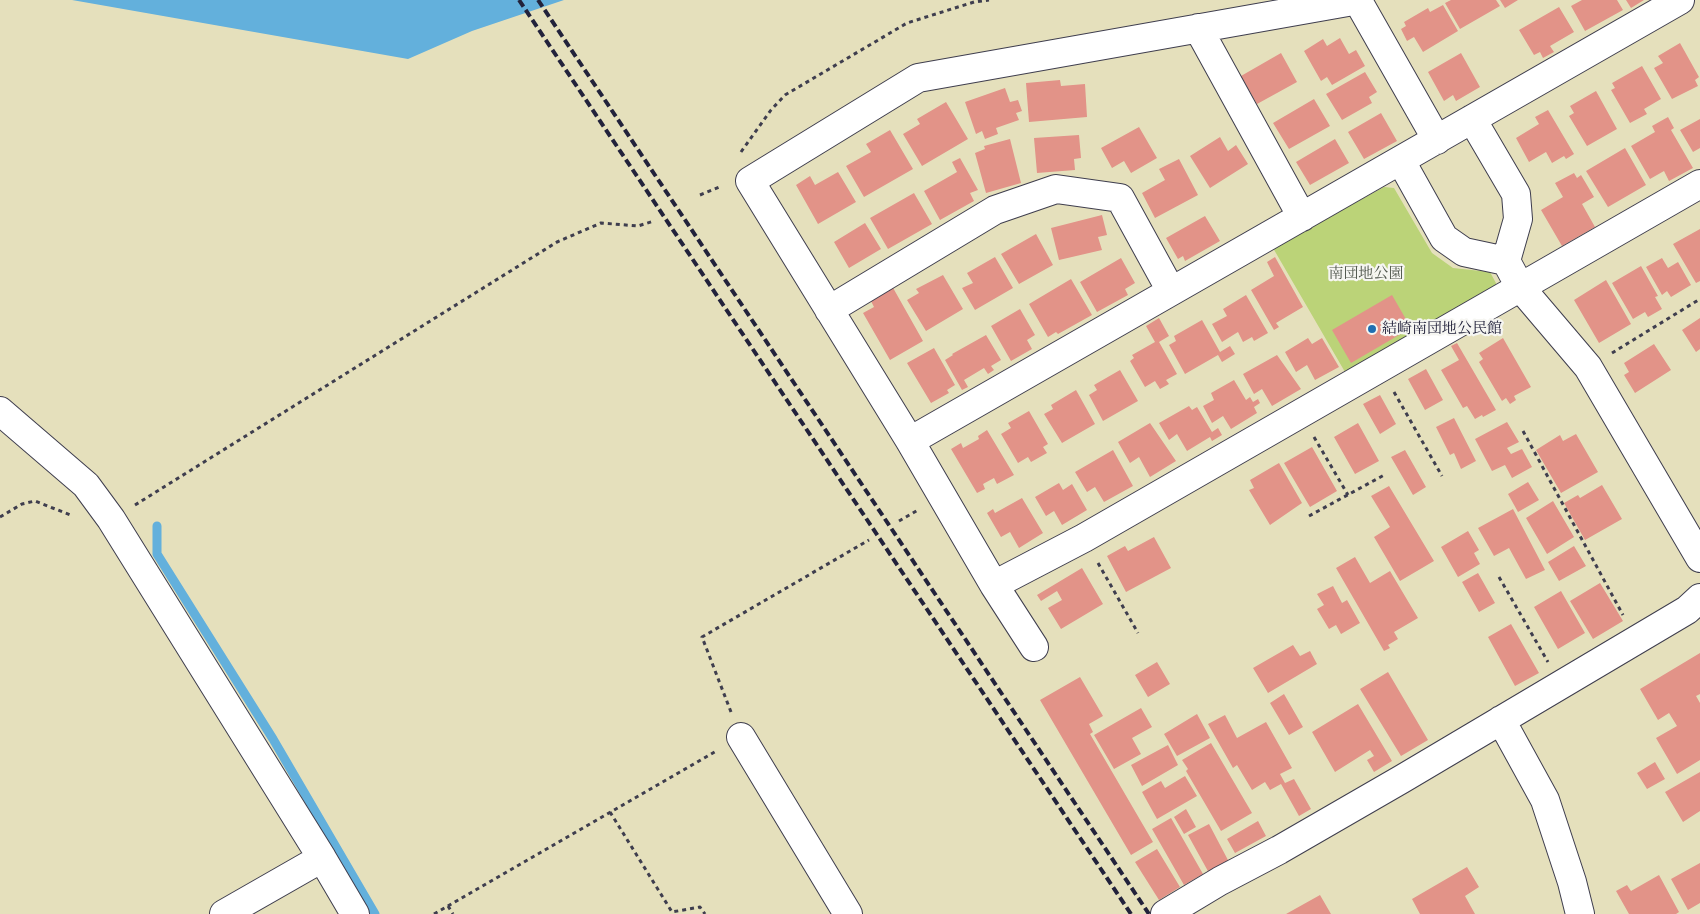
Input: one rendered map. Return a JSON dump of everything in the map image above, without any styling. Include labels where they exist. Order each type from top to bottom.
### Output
[{"type":"street","points":[[1034,647],[994,585],[910,441],[750,181],[918,78],[1358,0],[1437,140]]},
{"type":"street","points":[[910,441],[1680,0]]},
{"type":"street","points":[[1198,28],[1302,217]]},
{"type":"street","points":[[1472,119],[1516,194],[1518,219],[1506,262],[1520,287],[1588,367],[1700,558]]},
{"type":"street","points":[[1401,161],[1444,238],[1464,252],[1506,262]]},
{"type":"street","points":[[994,585],[1084,538],[1700,184]]},
{"type":"street","points":[[829,310],[996,210],[1056,189],[1120,198],[1171,292]]},
{"type":"street","points":[[0,411],[86,485],[111,519],[355,914]]},
{"type":"street","points":[[1165,914],[1402,779],[1687,610],[1700,598]]},
{"type":"street","points":[[1501,720],[1545,800],[1572,882],[1580,914]]},
{"type":"street","points":[[741,737],[848,914]]},
{"type":"street","points":[[224,914],[322,858]]},
{"type":"path","points":[[738,158],[771,110],[785,95],[907,23],[974,2],[989,0]]},
{"type":"path","points":[[0,517],[22,504],[35,501],[72,516],[100,521],[111,519],[557,242],[601,223],[638,226],[654,221]]},
{"type":"path","points":[[1588,367],[1700,300]]},
{"type":"path","points":[[1380,368],[1442,476]]},
{"type":"path","points":[[1300,413],[1348,495]]},
{"type":"path","points":[[1523,431],[1637,640]]},
{"type":"path","points":[[1309,516],[1386,474]]},
{"type":"path","points":[[1084,538],[1138,633]]},
{"type":"path","points":[[434,914],[741,737],[702,636],[870,540]]},
{"type":"path","points":[[1499,577],[1561,684]]},
{"type":"path","points":[[610,812],[672,912],[700,907],[705,914]]},
{"type":"path","points":[[448,906],[453,914]]},
{"type":"green space","name":"南団地公園","points":[[1384,187],[1394,188],[1432,253],[1453,268],[1490,272],[1497,285],[1345,372],[1273,248]]},
{"type":"water","points":[[72,0],[564,0],[472,31],[408,59]]},
{"type":"building","points":[[1451,0],[1496,0],[1500,6],[1460,29],[1445,3]]},
{"type":"building","points":[[1500,0],[1518,0],[1505,8]]},
{"type":"building","points":[[1582,0],[1617,0],[1623,10],[1585,31],[1571,6]]},
{"type":"building","points":[[1626,0],[1644,0],[1631,8]]},
{"type":"building","points":[[1443,5],[1458,31],[1423,52],[1414,37],[1407,41],[1401,29],[1406,26],[1404,22],[1428,8],[1430,12]]},
{"type":"building","points":[[1559,7],[1574,32],[1550,46],[1554,52],[1543,58],[1540,52],[1534,55],[1519,30]]},
{"type":"building","points":[[1340,38],[1349,54],[1356,50],[1365,66],[1332,85],[1327,77],[1321,81],[1304,51],[1323,39],[1327,46]]},
{"type":"building","points":[[1680,43],[1699,77],[1695,80],[1698,86],[1672,99],[1654,68],[1663,63],[1658,56]]},
{"type":"building","points":[[1281,53],[1297,82],[1257,104],[1241,76]]},
{"type":"building","points":[[1461,53],[1480,87],[1456,101],[1453,95],[1444,101],[1428,72]]},
{"type":"building","points":[[1642,66],[1661,99],[1644,109],[1647,114],[1630,123],[1611,90],[1615,88],[1612,83]]},
{"type":"building","points":[[1365,72],[1377,92],[1369,97],[1372,103],[1342,120],[1326,94]]},
{"type":"building","points":[[1060,80],[1061,86],[1085,84],[1087,117],[1029,122],[1026,83]]},
{"type":"building","points":[[1005,88],[1010,102],[1018,100],[1022,111],[1016,113],[1019,120],[996,128],[998,134],[985,139],[982,131],[976,134],[965,102]]},
{"type":"building","points":[[1596,91],[1617,129],[1587,146],[1569,116],[1574,113],[1570,106]]},
{"type":"building","points":[[1314,99],[1330,126],[1289,149],[1273,123]]},
{"type":"building","points":[[946,102],[968,139],[922,166],[903,134],[920,124],[917,119]]},
{"type":"building","points":[[1548,110],[1574,154],[1566,159],[1564,156],[1552,163],[1546,152],[1529,162],[1516,138],[1539,124],[1535,117]]},
{"type":"building","points":[[1381,113],[1397,141],[1364,159],[1348,132]]},
{"type":"building","points":[[1668,117],[1674,128],[1671,130],[1693,168],[1669,181],[1664,171],[1650,179],[1631,146],[1655,132],[1652,126]]},
{"type":"building","points":[[1700,119],[1700,148],[1693,152],[1680,130]]},
{"type":"building","points":[[1139,127],[1157,158],[1131,173],[1124,161],[1112,168],[1101,148]]},
{"type":"building","points":[[890,130],[913,169],[864,197],[846,166],[871,152],[866,144]]},
{"type":"building","points":[[1079,135],[1081,158],[1074,159],[1075,170],[1037,173],[1034,138]]},
{"type":"building","points":[[1220,137],[1228,151],[1236,145],[1248,164],[1210,188],[1190,156]]},
{"type":"building","points":[[1010,139],[1021,183],[986,193],[975,153],[985,149],[984,146]]},
{"type":"building","points":[[1335,139],[1349,163],[1310,185],[1296,162]]},
{"type":"building","points":[[1625,148],[1646,185],[1608,207],[1586,171]]},
{"type":"building","points":[[960,158],[978,190],[970,193],[974,201],[940,220],[924,191],[957,172],[952,162]]},
{"type":"building","points":[[1179,159],[1198,195],[1155,218],[1142,193],[1165,180],[1159,169]]},
{"type":"building","points":[[838,172],[856,202],[818,224],[796,185],[810,176],[815,185]]},
{"type":"building","points":[[1574,173],[1577,178],[1581,175],[1594,197],[1582,204],[1595,227],[1562,246],[1541,210],[1563,197],[1555,183]]},
{"type":"building","points":[[914,193],[932,224],[888,249],[870,218]]},
{"type":"building","points":[[1102,215],[1107,235],[1098,237],[1102,250],[1059,260],[1051,228]]},
{"type":"building","points":[[1205,216],[1220,241],[1185,261],[1183,256],[1178,259],[1166,238]]},
{"type":"building","points":[[865,223],[881,249],[849,268],[834,242]]},
{"type":"building","points":[[1700,229],[1700,281],[1696,283],[1673,244]]},
{"type":"building","points":[[1036,234],[1053,265],[1019,284],[1001,254]]},
{"type":"building","points":[[995,257],[1013,288],[975,310],[962,288],[973,283],[967,273]]},
{"type":"building","points":[[1275,257],[1303,307],[1276,323],[1279,327],[1274,330],[1251,290],[1274,276],[1267,262]]},
{"type":"building","points":[[1121,258],[1135,283],[1125,289],[1128,295],[1097,312],[1080,282]]},
{"type":"building","points":[[1662,258],[1668,268],[1678,262],[1691,285],[1671,297],[1667,291],[1662,295],[1646,267]]},
{"type":"building","points":[[1641,266],[1658,296],[1655,297],[1662,309],[1648,317],[1645,312],[1633,319],[1612,283]]},
{"type":"building","points":[[943,275],[963,309],[926,331],[907,300],[919,293],[916,289]]},
{"type":"building","points":[[1071,279],[1092,315],[1058,334],[1056,332],[1048,337],[1029,304]]},
{"type":"building","points":[[1606,280],[1631,324],[1599,343],[1574,300]]},
{"type":"building","points":[[892,286],[923,341],[890,360],[863,313],[874,307],[870,299]]},
{"type":"building","points":[[1246,295],[1268,333],[1254,341],[1252,337],[1243,342],[1238,332],[1222,342],[1212,324],[1227,316],[1223,309]]},
{"type":"building","name":"結崎南団地公民館","points":[[1392,295],[1411,328],[1351,363],[1332,330]]},
{"type":"building","points":[[1020,309],[1035,335],[1027,340],[1032,349],[1011,361],[991,326]]},
{"type":"building","points":[[1159,318],[1169,336],[1159,342],[1177,374],[1166,380],[1169,384],[1160,389],[1155,381],[1145,387],[1130,361],[1134,358],[1132,355],[1155,342],[1146,326]]},
{"type":"building","points":[[1700,318],[1700,349],[1696,352],[1682,330]]},
{"type":"building","points":[[1202,320],[1220,352],[1230,346],[1235,354],[1222,362],[1218,355],[1185,374],[1169,345],[1176,341],[1174,336]]},
{"type":"building","points":[[986,335],[1001,360],[991,366],[994,370],[988,374],[984,368],[964,380],[968,387],[962,390],[945,360]]},
{"type":"building","points":[[1308,338],[1312,344],[1322,338],[1339,367],[1315,380],[1307,365],[1296,372],[1285,352]]},
{"type":"building","points":[[1503,338],[1531,387],[1514,396],[1516,400],[1510,404],[1506,398],[1502,401],[1479,362],[1483,359],[1479,353]]},
{"type":"building","points":[[1457,343],[1496,410],[1483,417],[1482,415],[1475,419],[1467,406],[1463,408],[1441,370],[1459,360],[1451,346]]},
{"type":"building","points":[[1654,344],[1671,370],[1635,393],[1624,375],[1629,372],[1624,363]]},
{"type":"building","points":[[934,348],[955,385],[947,390],[949,393],[931,403],[907,363]]},
{"type":"building","points":[[1277,355],[1301,389],[1272,406],[1262,389],[1254,394],[1243,374]]},
{"type":"building","points":[[1426,369],[1443,400],[1425,410],[1408,379]]},
{"type":"building","points":[[1120,370],[1138,401],[1103,421],[1089,395],[1097,390],[1094,385]]},
{"type":"building","points":[[1234,380],[1246,400],[1250,397],[1253,402],[1258,399],[1260,403],[1254,407],[1257,413],[1231,429],[1223,416],[1212,423],[1203,406],[1214,400],[1211,393]]},
{"type":"building","points":[[1076,390],[1095,424],[1062,443],[1044,414],[1053,409],[1051,405]]},
{"type":"building","points":[[1380,395],[1396,424],[1380,434],[1363,404]]},
{"type":"building","points":[[1189,406],[1192,410],[1197,407],[1212,432],[1218,428],[1222,435],[1212,441],[1210,437],[1187,451],[1177,434],[1169,440],[1159,423]]},
{"type":"building","points":[[1029,411],[1048,444],[1043,447],[1047,453],[1031,462],[1028,457],[1018,463],[1001,434],[1011,428],[1008,423]]},
{"type":"building","points":[[1454,418],[1476,461],[1461,469],[1454,453],[1450,455],[1436,427]]},
{"type":"building","points":[[1507,422],[1519,442],[1507,448],[1511,454],[1522,449],[1532,467],[1512,478],[1505,465],[1492,471],[1475,439]]},
{"type":"building","points":[[1150,423],[1176,461],[1150,477],[1139,457],[1130,463],[1118,442]]},
{"type":"building","points":[[1358,423],[1379,461],[1355,474],[1334,437]]},
{"type":"building","points":[[987,430],[1014,475],[997,484],[994,478],[983,484],[985,489],[977,493],[951,449],[961,443],[963,448],[979,439],[978,436]]},
{"type":"building","points":[[1576,434],[1598,472],[1561,493],[1536,450],[1560,435],[1563,441]]},
{"type":"building","points":[[1312,447],[1337,491],[1310,507],[1284,463]]},
{"type":"building","points":[[1113,450],[1133,486],[1104,502],[1095,487],[1087,492],[1075,472]]},
{"type":"building","points":[[1405,450],[1426,487],[1413,495],[1391,457]]},
{"type":"building","points":[[1279,463],[1302,503],[1270,525],[1249,490],[1254,488],[1250,480]]},
{"type":"building","points":[[1528,482],[1539,500],[1518,512],[1508,494]]},
{"type":"building","points":[[1059,483],[1063,490],[1072,484],[1087,510],[1062,525],[1054,511],[1046,516],[1035,497]]},
{"type":"building","points":[[1602,485],[1622,519],[1585,540],[1564,503],[1578,495],[1580,498]]},
{"type":"building","points":[[1389,486],[1434,561],[1400,581],[1374,537],[1390,527],[1371,496]]},
{"type":"building","points":[[1022,498],[1043,533],[1019,548],[1010,532],[1001,537],[987,513],[993,509],[995,513]]},
{"type":"building","points":[[1553,501],[1574,537],[1547,554],[1526,518]]},
{"type":"building","points":[[1513,509],[1545,570],[1526,579],[1509,548],[1494,556],[1478,528]]},
{"type":"building","points":[[1468,531],[1479,550],[1474,553],[1480,564],[1458,577],[1441,547]]},
{"type":"building","points":[[1154,537],[1171,568],[1126,592],[1107,556],[1125,546],[1128,551]]},
{"type":"building","points":[[1574,546],[1586,566],[1559,581],[1548,562]]},
{"type":"building","points":[[1355,557],[1370,583],[1390,571],[1418,618],[1394,632],[1398,639],[1388,645],[1390,648],[1384,651],[1336,568]]},
{"type":"building","points":[[1082,568],[1103,604],[1061,629],[1048,608],[1062,600],[1057,591],[1041,601],[1037,595]]},
{"type":"building","points":[[1478,573],[1495,603],[1479,612],[1462,582]]},
{"type":"building","points":[[1600,583],[1623,621],[1593,639],[1570,601]]},
{"type":"building","points":[[1333,586],[1342,603],[1347,600],[1360,623],[1341,634],[1336,625],[1329,629],[1317,609],[1324,605],[1317,594]]},
{"type":"building","points":[[1561,591],[1585,633],[1558,649],[1534,607]]},
{"type":"building","points":[[1511,624],[1539,673],[1515,686],[1488,637]]},
{"type":"building","points":[[1293,645],[1300,656],[1310,651],[1317,664],[1268,693],[1253,668]]},
{"type":"building","points":[[1700,653],[1700,694],[1696,696],[1700,703],[1700,760],[1677,774],[1656,738],[1677,726],[1669,713],[1658,720],[1640,689]]},
{"type":"building","points":[[1157,662],[1170,684],[1148,697],[1135,675]]},
{"type":"building","points":[[1388,672],[1428,740],[1401,756],[1360,689]]},
{"type":"building","points":[[1080,677],[1103,716],[1089,724],[1093,732],[1090,734],[1153,842],[1131,855],[1040,700]]},
{"type":"building","points":[[1284,694],[1303,727],[1289,735],[1270,703]]},
{"type":"building","points":[[1358,704],[1392,761],[1374,772],[1367,760],[1374,756],[1370,750],[1335,772],[1312,732]]},
{"type":"building","points":[[1141,708],[1152,727],[1132,738],[1141,754],[1114,769],[1094,735]]},
{"type":"building","points":[[1197,714],[1210,738],[1177,756],[1164,734]]},
{"type":"building","points":[[1225,715],[1237,738],[1266,722],[1292,768],[1280,774],[1285,783],[1294,779],[1311,809],[1299,816],[1281,784],[1270,790],[1265,782],[1252,790],[1237,765],[1233,768],[1208,724]]},
{"type":"building","points":[[1211,743],[1252,813],[1221,831],[1186,771],[1188,769],[1182,760]]},
{"type":"building","points":[[1168,745],[1178,765],[1142,786],[1131,765]]},
{"type":"building","points":[[1655,762],[1665,779],[1647,789],[1637,773]]},
{"type":"building","points":[[1700,772],[1700,811],[1683,822],[1665,792]]},
{"type":"building","points":[[1185,776],[1197,796],[1157,819],[1142,792],[1161,781],[1165,788]]},
{"type":"building","points":[[1186,809],[1196,827],[1184,834],[1174,817]]},
{"type":"building","points":[[1171,818],[1203,874],[1184,885],[1152,829]]},
{"type":"building","points":[[1258,821],[1266,836],[1235,853],[1227,839]]},
{"type":"building","points":[[1209,824],[1229,862],[1209,873],[1188,835]]},
{"type":"building","points":[[1157,849],[1180,887],[1159,900],[1135,862]]},
{"type":"building","points":[[1700,863],[1700,903],[1688,910],[1671,879]]},
{"type":"building","points":[[1467,867],[1479,887],[1465,896],[1475,914],[1420,914],[1412,899]]},
{"type":"building","points":[[1659,875],[1679,912],[1676,914],[1629,914],[1616,891],[1627,885],[1631,891]]},
{"type":"building","points":[[1320,895],[1331,914],[1286,914]]},
{"type":"waterway","points":[[157,526],[157,554],[273,739],[375,914]]},
{"type":"railway","points":[[519,0],[1131,914]]},
{"type":"railway","points":[[538,0],[1149,914]]},
{"type":"place","name":"結崎南団地公民館","points":[[1372,329]]}]
